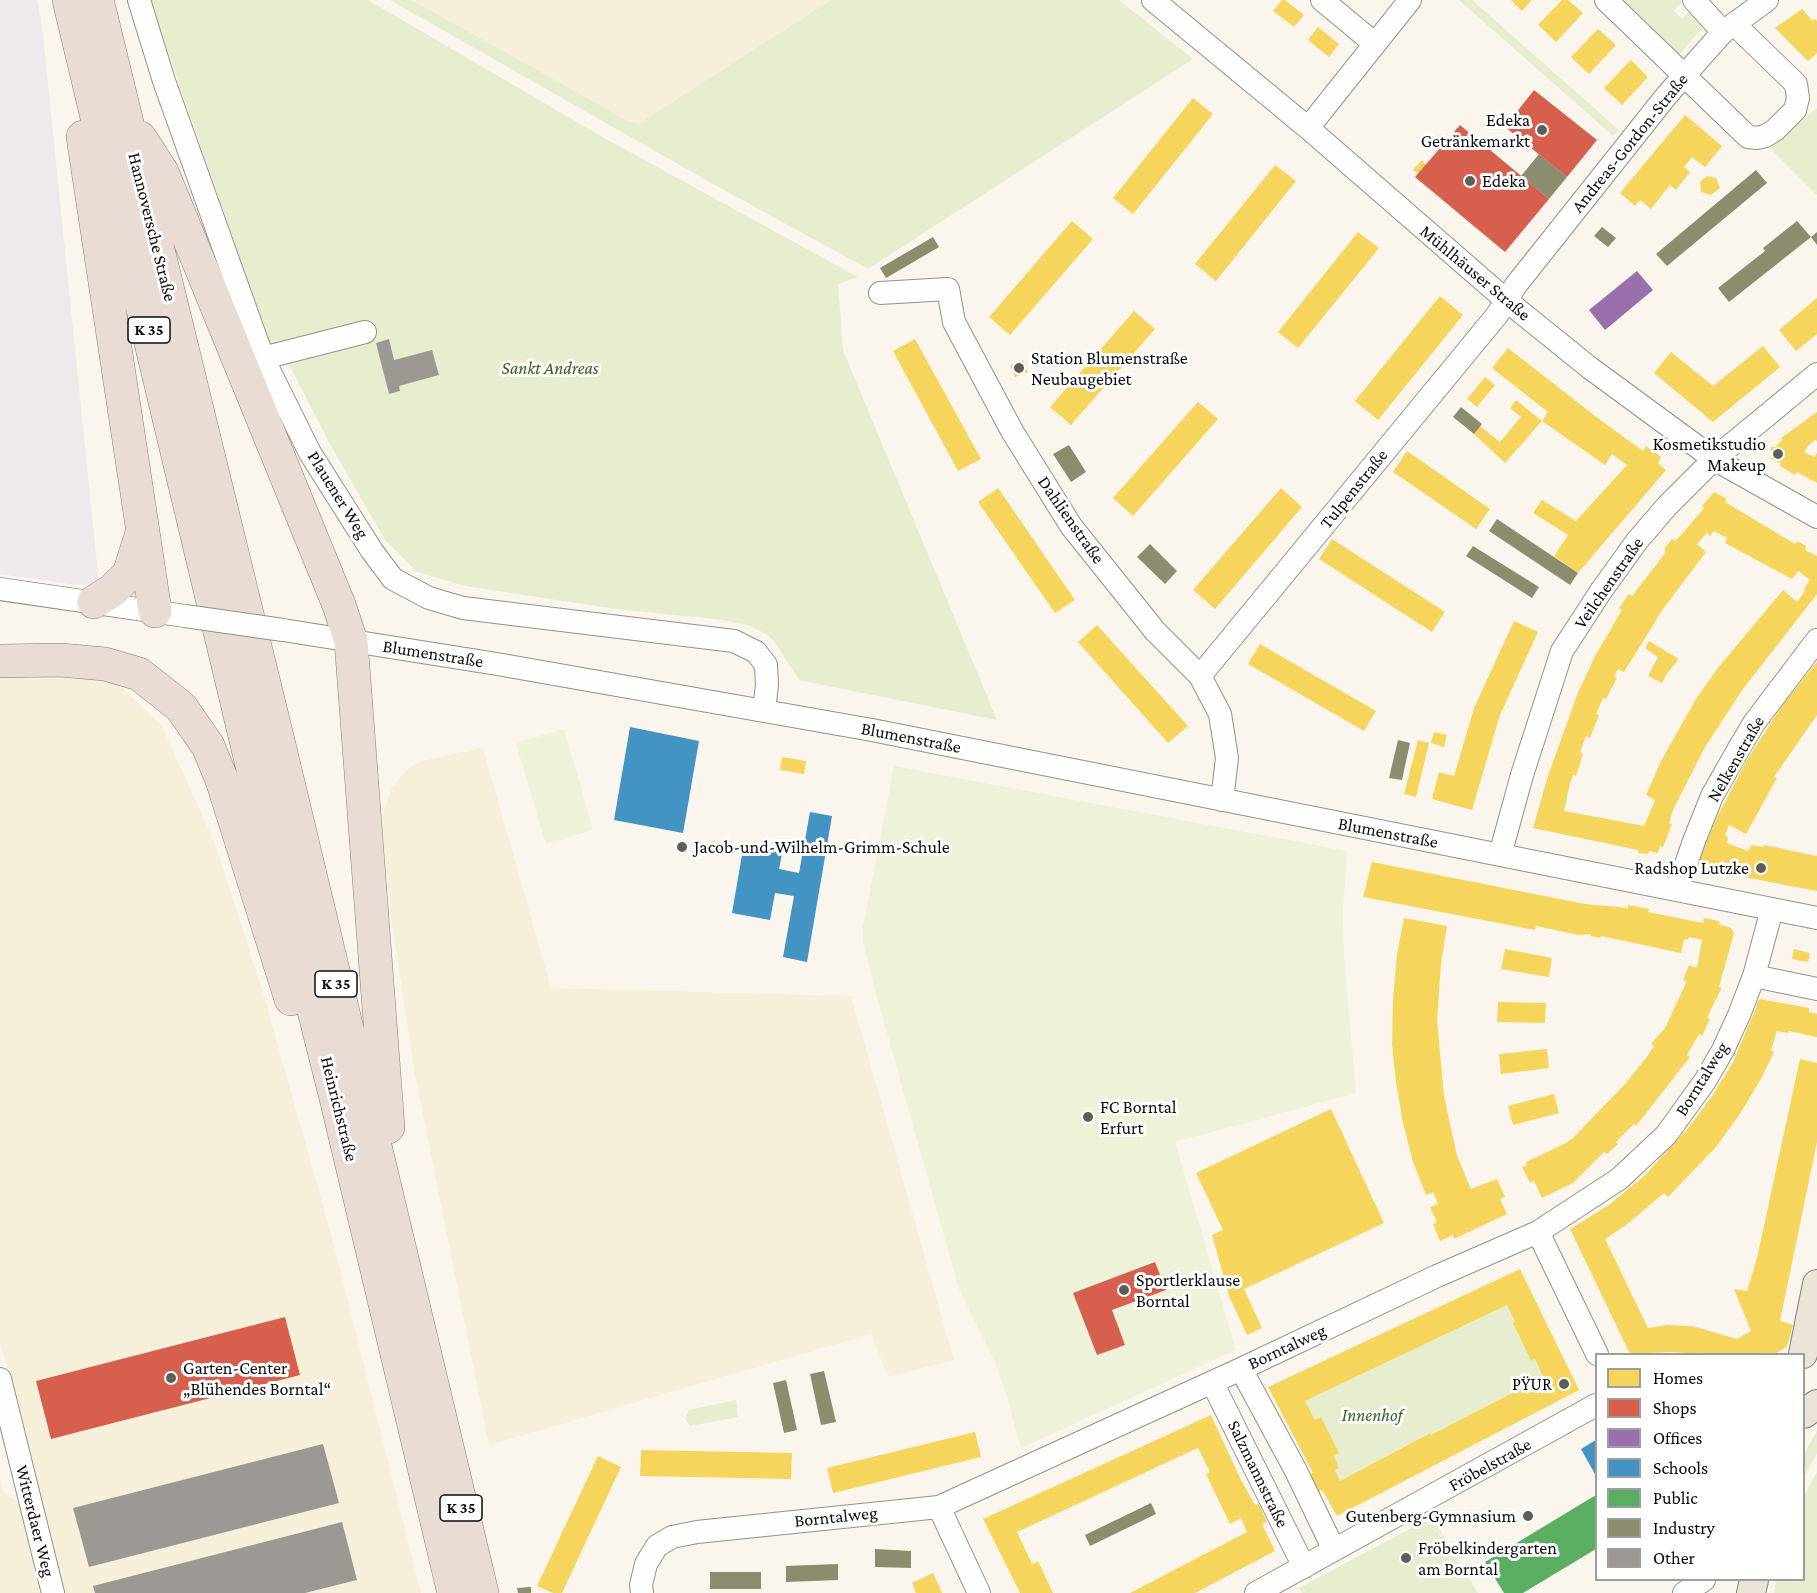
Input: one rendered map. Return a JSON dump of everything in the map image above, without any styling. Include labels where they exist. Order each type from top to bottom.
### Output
[{"type":"highway","name":"Hannoversche Straße","points":[[69,0],[235,627]]},
{"type":"highway","name":"Hannoversche Straße","points":[[97,0],[125,116],[235,627]]},
{"type":"highway","points":[[77,34],[73,70],[142,531],[170,614]]},
{"type":"highway","points":[[125,116],[162,172],[339,605],[351,641],[384,1089],[393,1178],[393,1219]]},
{"type":"highway","points":[[94,602],[112,590],[129,574],[142,531]]},
{"type":"highway","name":"Heinrichstraße","points":[[235,627],[251,760],[338,1102],[454,1593]]},
{"type":"highway","name":"Heinrichstraße","points":[[235,627],[393,1219],[482,1593]]},
{"type":"highway","points":[[0,661],[60,660],[105,664],[139,674],[181,707],[208,746],[222,780],[318,1085],[338,1102]]},
{"type":"main road","points":[[1803,1353],[1817,1284]]},
{"type":"street","name":"Plauener Weg","points":[[139,0],[164,81],[263,358],[310,453],[372,551],[393,579],[429,598],[463,608],[734,641],[756,652],[766,665],[768,685],[764,710]]},
{"type":"street","name":"Mühlhäuser Straße","points":[[1153,0],[1308,128],[1507,301],[1609,382],[1714,459],[1817,517]]},
{"type":"street","points":[[1322,0],[1375,44]]},
{"type":"street","points":[[1308,128],[1410,0]]},
{"type":"street","points":[[1606,0],[1748,137],[1765,136],[1795,110],[1798,98],[1796,84],[1694,0]]},
{"type":"street","name":"Andreas-Gordon-Straße","points":[[1507,301],[1516,285],[1623,149],[1685,75],[1729,28],[1767,0]]},
{"type":"street","name":"Dahlienstraße","points":[[880,293],[948,289],[954,322],[1012,431],[1071,526],[1155,631],[1200,676],[1220,714],[1227,758],[1222,800]]},
{"type":"street","name":"Tulpenstraße","points":[[1200,676],[1507,301]]},
{"type":"street","points":[[263,358],[365,332]]},
{"type":"street","name":"Veilchenstraße","points":[[1500,855],[1522,775],[1562,651],[1637,541],[1667,506],[1714,459],[1817,374]]},
{"type":"street","name":"Blumenstraße","points":[[0,589],[283,630],[764,710],[1817,918]]},
{"type":"street","name":"Nelkenstraße","points":[[1677,890],[1712,796],[1754,723],[1817,640]]},
{"type":"street","name":"Borntalweg","points":[[642,1593],[641,1585],[646,1564],[657,1546],[672,1537],[697,1532],[939,1507],[1241,1369],[1437,1276],[1538,1232],[1618,1179],[1666,1135],[1724,1050],[1754,976],[1772,909]]},
{"type":"street","points":[[1754,976],[1817,989]]},
{"type":"street","points":[[1538,1232],[1597,1353]]},
{"type":"street","name":"Salzmannstraße","points":[[1241,1369],[1296,1471],[1334,1550]]},
{"type":"street","name":"Witterdaer Weg","points":[[0,1379],[53,1593]]},
{"type":"street","name":"Salzmannstraße","points":[[1212,1382],[1304,1567]]},
{"type":"street","name":"Fröbelstraße","points":[[1256,1593],[1595,1406]]},
{"type":"street","points":[[939,1507],[979,1593]]},
{"type":"street","points":[[1684,1593],[1702,1581]]},
{"type":"shaded area","points":[[0,0],[37,0],[42,25],[99,584],[77,585],[0,574]]},
{"type":"shaded area","points":[[412,0],[831,0],[638,124],[626,121]]},
{"type":"shaded area","points":[[0,670],[107,673],[162,726],[216,846],[265,999],[334,1245],[421,1593],[64,1593],[0,1341]]},
{"type":"shaded area","points":[[483,748],[551,988],[851,996],[954,1360],[888,1377],[871,1334],[489,1445],[414,1069],[391,917],[381,819],[392,787],[407,769],[421,761]]},
{"type":"shaded area","points":[[0,1476],[4,1493],[18,1502],[41,1593],[0,1593]]},
{"type":"green space","name":"Sankt Andreas","points":[[150,0],[368,0],[606,139],[858,277],[838,284],[843,350],[997,720],[799,680],[774,641],[748,625],[723,620],[616,609],[465,586],[417,572],[385,540],[331,446],[287,361],[270,345]]},
{"type":"green space","points":[[390,0],[412,0],[626,120],[638,124],[831,0],[1119,0],[1193,59],[868,269],[704,179]]},
{"type":"green space","points":[[1459,0],[1472,0],[1619,130],[1613,136]]},
{"type":"green space","points":[[1616,0],[1682,0],[1674,11],[1682,19],[1691,9],[1705,25],[1679,55]]},
{"type":"green space","points":[[1817,108],[1817,195],[1770,148]]},
{"type":"green space","points":[[564,729],[593,830],[546,844],[516,743]]},
{"type":"green space","name":"FC Borntal Erfurt","points":[[894,766],[1347,851],[1343,911],[1344,958],[1356,1093],[1175,1142],[1236,1350],[1021,1448],[994,1360],[959,1289],[863,941],[863,927]]},
{"type":"green space","name":"Innenhof","points":[[1507,1305],[1531,1361],[1535,1359],[1543,1377],[1431,1435],[1429,1433],[1340,1481],[1335,1470],[1339,1468],[1334,1456],[1339,1453],[1315,1420],[1305,1401]]},
{"type":"green space","points":[[736,1400],[738,1417],[690,1426],[685,1419],[689,1410]]},
{"type":"green space","points":[[1817,1431],[1817,1453],[1805,1475],[1805,1452]]},
{"type":"green space","points":[[1817,1472],[1817,1593],[1774,1593],[1776,1581],[1805,1581],[1805,1494]]},
{"type":"green space","name":"Fröbelkindergarten am Borntal","points":[[1432,1517],[1478,1593],[1302,1593],[1299,1588]]},
{"type":"building: Homes","points":[[1282,0],[1304,15],[1294,27],[1273,11]]},
{"type":"building: Homes","points":[[1511,0],[1532,0],[1522,11]]},
{"type":"building: Homes","points":[[1562,0],[1568,0],[1583,13],[1556,42],[1538,25]]},
{"type":"building: Homes","points":[[1802,9],[1813,21],[1815,19],[1817,21],[1817,53],[1808,61],[1775,28]]},
{"type":"building: Homes","points":[[1318,27],[1339,44],[1329,57],[1308,40]]},
{"type":"building: Homes","points":[[1598,29],[1616,45],[1589,74],[1571,57]]},
{"type":"building: Homes","points":[[1631,60],[1648,77],[1622,105],[1604,88]]},
{"type":"building: Homes","points":[[1193,98],[1213,114],[1133,214],[1113,198]]},
{"type":"building: Homes","points":[[1685,115],[1722,146],[1705,167],[1692,157],[1684,167],[1690,172],[1676,190],[1670,185],[1651,209],[1640,200],[1635,206],[1620,193]]},
{"type":"building: Homes","points":[[1422,160],[1426,165],[1419,174],[1413,170]]},
{"type":"building: Homes","points":[[1275,165],[1296,181],[1216,281],[1195,264]]},
{"type":"building: Homes","points":[[1707,176],[1716,178],[1720,188],[1711,195],[1701,192],[1700,182]]},
{"type":"building: Homes","points":[[1072,221],[1093,239],[1010,335],[989,317]]},
{"type":"building: Homes","points":[[1358,232],[1379,248],[1298,348],[1278,332]]},
{"type":"building: Homes","points":[[1440,296],[1463,315],[1378,420],[1355,401]]},
{"type":"building: Homes","points":[[1817,298],[1817,334],[1796,351],[1779,330]]},
{"type":"building: Homes","points":[[1134,311],[1155,329],[1071,425],[1050,407]]},
{"type":"building: Homes","points":[[915,339],[981,459],[958,471],[893,351]]},
{"type":"building: Homes","points":[[1763,346],[1780,367],[1713,422],[1654,373],[1671,352],[1713,386]]},
{"type":"building: Homes","points":[[1508,348],[1643,451],[1646,446],[1661,457],[1658,463],[1666,470],[1578,573],[1554,556],[1568,535],[1533,513],[1542,500],[1576,521],[1627,465],[1612,454],[1605,465],[1542,421],[1548,412],[1492,368]]},
{"type":"building: Homes","name":"Station Blumenstraße Neubaugebiet","points":[[1023,360],[1028,372],[1015,377],[1010,365]]},
{"type":"building: Homes","points":[[1485,377],[1495,385],[1477,407],[1467,399]]},
{"type":"building: Homes","points":[[1516,400],[1542,421],[1505,463],[1474,434],[1480,426],[1500,442],[1521,417],[1510,408]]},
{"type":"building: Homes","points":[[1198,402],[1218,419],[1133,516],[1113,498]]},
{"type":"building: Homes","points":[[1817,412],[1817,441],[1815,440],[1804,452],[1814,457],[1817,453],[1817,483],[1797,472],[1795,475],[1780,466],[1781,463],[1771,459],[1771,447],[1775,447],[1782,440],[1781,438]]},
{"type":"building: Homes","points":[[1407,451],[1490,509],[1476,529],[1393,472]]},
{"type":"building: Homes","points":[[998,488],[1075,600],[1055,613],[978,502]]},
{"type":"building: Homes","points":[[1281,488],[1302,507],[1215,609],[1193,590]]},
{"type":"building: Homes","points":[[1714,492],[1727,499],[1725,502],[1795,544],[1797,541],[1806,546],[1805,550],[1817,556],[1817,594],[1743,689],[1705,747],[1674,808],[1669,823],[1672,824],[1663,847],[1660,846],[1658,853],[1649,851],[1648,854],[1638,853],[1638,850],[1533,828],[1548,776],[1577,695],[1595,656],[1622,610],[1619,608],[1629,594],[1632,596],[1666,552],[1664,549],[1672,539],[1675,541],[1704,508],[1702,506]],"holes":[[[1714,531],[1727,538],[1725,543],[1792,579],[1798,571],[1810,580],[1805,591],[1797,602],[1783,590],[1717,669],[1696,699],[1661,761],[1646,795],[1655,800],[1644,826],[1564,811],[1570,783],[1573,775],[1576,776],[1583,754],[1580,752],[1586,736],[1590,738],[1599,715],[1596,714],[1603,698],[1606,699],[1617,678],[1614,676],[1618,669],[1624,672],[1663,609],[1706,552],[1697,544],[1707,533],[1710,536]]]},
{"type":"building: Homes","points":[[1332,539],[1445,612],[1432,632],[1319,559]]},
{"type":"building: Homes","points":[[1514,621],[1538,632],[1500,715],[1472,810],[1432,799],[1439,772],[1454,776],[1474,708]]},
{"type":"building: Homes","points":[[1097,625],[1188,726],[1168,743],[1078,642]]},
{"type":"building: Homes","points":[[1649,641],[1679,659],[1662,683],[1648,676],[1658,657],[1645,648]]},
{"type":"building: Homes","points":[[1260,644],[1376,711],[1364,731],[1248,664]]},
{"type":"building: Homes","points":[[1817,662],[1817,715],[1774,777],[1777,778],[1746,834],[1729,825],[1725,835],[1728,837],[1727,843],[1748,851],[1751,845],[1763,847],[1764,845],[1817,856],[1817,891],[1702,869],[1698,862],[1716,819],[1747,760],[1783,704]]},
{"type":"building: Homes","points":[[1434,732],[1447,735],[1444,747],[1431,743]]},
{"type":"building: Homes","points":[[1418,740],[1429,743],[1416,797],[1404,794]]},
{"type":"building: Homes","points":[[782,757],[806,761],[804,774],[780,770]]},
{"type":"building: Homes","points":[[1372,862],[1585,904],[1628,908],[1628,905],[1649,909],[1648,912],[1703,923],[1704,918],[1719,921],[1719,924],[1731,928],[1734,933],[1719,987],[1722,988],[1707,1018],[1710,1019],[1702,1036],[1699,1034],[1687,1055],[1690,1057],[1636,1126],[1634,1124],[1616,1142],[1618,1144],[1607,1154],[1604,1152],[1573,1183],[1542,1198],[1534,1181],[1530,1183],[1522,1167],[1527,1165],[1526,1162],[1573,1138],[1625,1084],[1646,1058],[1654,1046],[1651,1044],[1665,1028],[1687,981],[1683,980],[1689,965],[1697,968],[1702,940],[1689,937],[1688,940],[1684,939],[1681,953],[1601,936],[1601,938],[1590,936],[1591,934],[1579,935],[1536,926],[1535,930],[1363,897]]},
{"type":"building: Homes","points":[[1404,918],[1447,926],[1441,964],[1437,1020],[1444,1096],[1457,1156],[1471,1189],[1497,1179],[1505,1197],[1500,1199],[1507,1214],[1454,1239],[1453,1235],[1440,1241],[1433,1224],[1437,1222],[1430,1207],[1438,1204],[1433,1192],[1426,1195],[1413,1162],[1396,1082],[1392,1044],[1393,999],[1397,954]]},
{"type":"building: Homes","points":[[1505,949],[1552,958],[1549,977],[1501,969]]},
{"type":"building: Homes","points":[[1794,949],[1810,953],[1808,962],[1792,959]]},
{"type":"building: Homes","points":[[1760,999],[1809,1008],[1809,1012],[1817,1014],[1817,1037],[1777,1031],[1771,1050],[1774,1052],[1762,1077],[1740,1114],[1716,1147],[1668,1197],[1664,1193],[1625,1226],[1605,1239],[1648,1328],[1667,1325],[1692,1326],[1737,1339],[1751,1331],[1734,1289],[1747,1291],[1757,1258],[1800,1059],[1817,1063],[1817,1142],[1780,1321],[1793,1325],[1787,1347],[1777,1353],[1630,1353],[1570,1229],[1609,1205],[1645,1175],[1689,1127],[1733,1062]]},
{"type":"building: Homes","points":[[1498,1002],[1546,1003],[1545,1023],[1497,1022]]},
{"type":"building: Homes","points":[[1547,1049],[1549,1068],[1501,1074],[1499,1054]]},
{"type":"building: Homes","points":[[1554,1094],[1559,1113],[1513,1125],[1508,1106]]},
{"type":"building: Homes","points":[[1331,1109],[1384,1223],[1244,1289],[1262,1328],[1247,1335],[1229,1296],[1212,1235],[1223,1230],[1196,1173]]},
{"type":"building: Homes","points":[[1520,1269],[1579,1390],[1337,1516],[1322,1490],[1319,1492],[1310,1474],[1313,1473],[1268,1387]],"holes":[[[1507,1305],[1515,1322],[1513,1323],[1531,1361],[1535,1359],[1543,1377],[1340,1481],[1335,1470],[1339,1468],[1334,1456],[1339,1453],[1321,1417],[1315,1420],[1305,1401]]]},
{"type":"building: Homes","points":[[1211,1415],[1241,1480],[1255,1505],[1259,1504],[1267,1522],[1262,1524],[1275,1551],[1195,1593],[1130,1593],[1247,1532],[1241,1518],[1230,1524],[1206,1474],[1210,1472],[1198,1448],[1017,1532],[1032,1564],[1038,1561],[1053,1593],[1020,1593],[983,1519]]},
{"type":"building: Homes","points":[[975,1432],[981,1457],[833,1493],[827,1468]]},
{"type":"building: Homes","points":[[641,1450],[792,1453],[791,1479],[640,1476]]},
{"type":"building: Homes","points":[[598,1456],[621,1467],[562,1593],[553,1593],[537,1586]]},
{"type":"building: Homes","points":[[933,1573],[942,1593],[916,1593],[912,1583]]},
{"type":"building: Shops","points":[[1534,90],[1597,140],[1567,177],[1505,127]]},
{"type":"building: Shops","points":[[1460,125],[1549,199],[1505,252],[1415,177]]},
{"type":"building: Shops","points":[[1155,1262],[1166,1290],[1112,1310],[1125,1345],[1097,1355],[1073,1293]]},
{"type":"building: Shops","points":[[285,1317],[300,1375],[51,1439],[36,1381]]},
{"type":"building: Offices","points":[[1637,271],[1653,290],[1605,330],[1589,310]]},
{"type":"building: Schools","points":[[630,727],[699,741],[683,833],[614,820]]},
{"type":"building: Schools","points":[[810,812],[832,816],[807,962],[783,957],[794,896],[775,893],[770,920],[732,913],[744,843],[783,849],[779,869],[799,873]]},
{"type":"building: Schools","points":[[1595,1441],[1595,1474],[1581,1449]]},
{"type":"building: Public","name":"Gutenberg-Gymnasium","points":[[1595,1496],[1595,1550],[1523,1593],[1504,1593],[1485,1562]]},
{"type":"building: Industry","points":[[1539,154],[1567,177],[1549,199],[1521,176]]},
{"type":"building: Industry","points":[[1756,170],[1767,183],[1667,266],[1656,254]]},
{"type":"building: Industry","points":[[1797,221],[1811,237],[1729,302],[1718,288],[1765,251],[1763,248]]},
{"type":"building: Industry","points":[[1602,227],[1616,238],[1608,247],[1594,236]]},
{"type":"building: Industry","points":[[1817,232],[1817,245],[1811,237]]},
{"type":"building: Industry","points":[[933,237],[939,247],[886,278],[880,268]]},
{"type":"building: Industry","points":[[1461,407],[1482,424],[1474,434],[1453,417]]},
{"type":"building: Industry","points":[[1069,445],[1086,472],[1071,482],[1053,454]]},
{"type":"building: Industry","points":[[1497,519],[1578,573],[1570,585],[1489,531]]},
{"type":"building: Industry","points":[[1150,544],[1177,571],[1165,584],[1137,557]]},
{"type":"building: Industry","points":[[1473,546],[1539,587],[1532,598],[1466,556]]},
{"type":"building: Industry","points":[[1398,740],[1410,743],[1402,780],[1389,778]]},
{"type":"building: Industry","points":[[824,1371],[836,1422],[821,1425],[810,1374]]},
{"type":"building: Industry","points":[[786,1380],[797,1430],[784,1433],[773,1383]]},
{"type":"building: Industry","points":[[1151,1503],[1156,1514],[1090,1546],[1085,1535]]},
{"type":"building: Industry","points":[[875,1549],[911,1551],[911,1568],[875,1567]]},
{"type":"building: Industry","points":[[838,1564],[838,1580],[786,1582],[786,1566]]},
{"type":"building: Industry","points":[[710,1572],[761,1572],[761,1589],[710,1589]]},
{"type":"building: Industry","points":[[531,1587],[531,1593],[518,1593],[517,1588]]},
{"type":"building: Other","points":[[389,339],[394,360],[432,350],[439,375],[399,386],[400,391],[389,394],[376,343]]},
{"type":"building: Other","points":[[323,1444],[339,1503],[89,1567],[73,1508]]},
{"type":"building: Other","points":[[342,1522],[357,1580],[305,1593],[95,1593],[93,1586]]},
{"type":"place","name":"Edeka Getränkemarkt","points":[[1542,130]]},
{"type":"place","name":"Edeka","points":[[1470,181]]},
{"type":"place","name":"Station Blumenstraße Neubaugebiet","points":[[1019,368]]},
{"type":"place","name":"Kosmetikstudio Makeup","points":[[1778,454]]},
{"type":"place","name":"Jacob-und-Wilhelm-Grimm-Schule","points":[[682,847]]},
{"type":"place","name":"Radshop Lutzke","points":[[1761,868]]},
{"type":"place","name":"FC Borntal Erfurt","points":[[1088,1117]]},
{"type":"place","name":"Sportlerklause Borntal","points":[[1124,1290]]},
{"type":"place","name":"Garten-Center „Blühendes Borntal“","points":[[171,1378]]},
{"type":"place","name":"PŸUR","points":[[1564,1384]]},
{"type":"place","name":"Gutenberg-Gymnasium","points":[[1528,1516]]},
{"type":"place","name":"Fröbelkindergarten am Borntal","points":[[1406,1558]]}]
